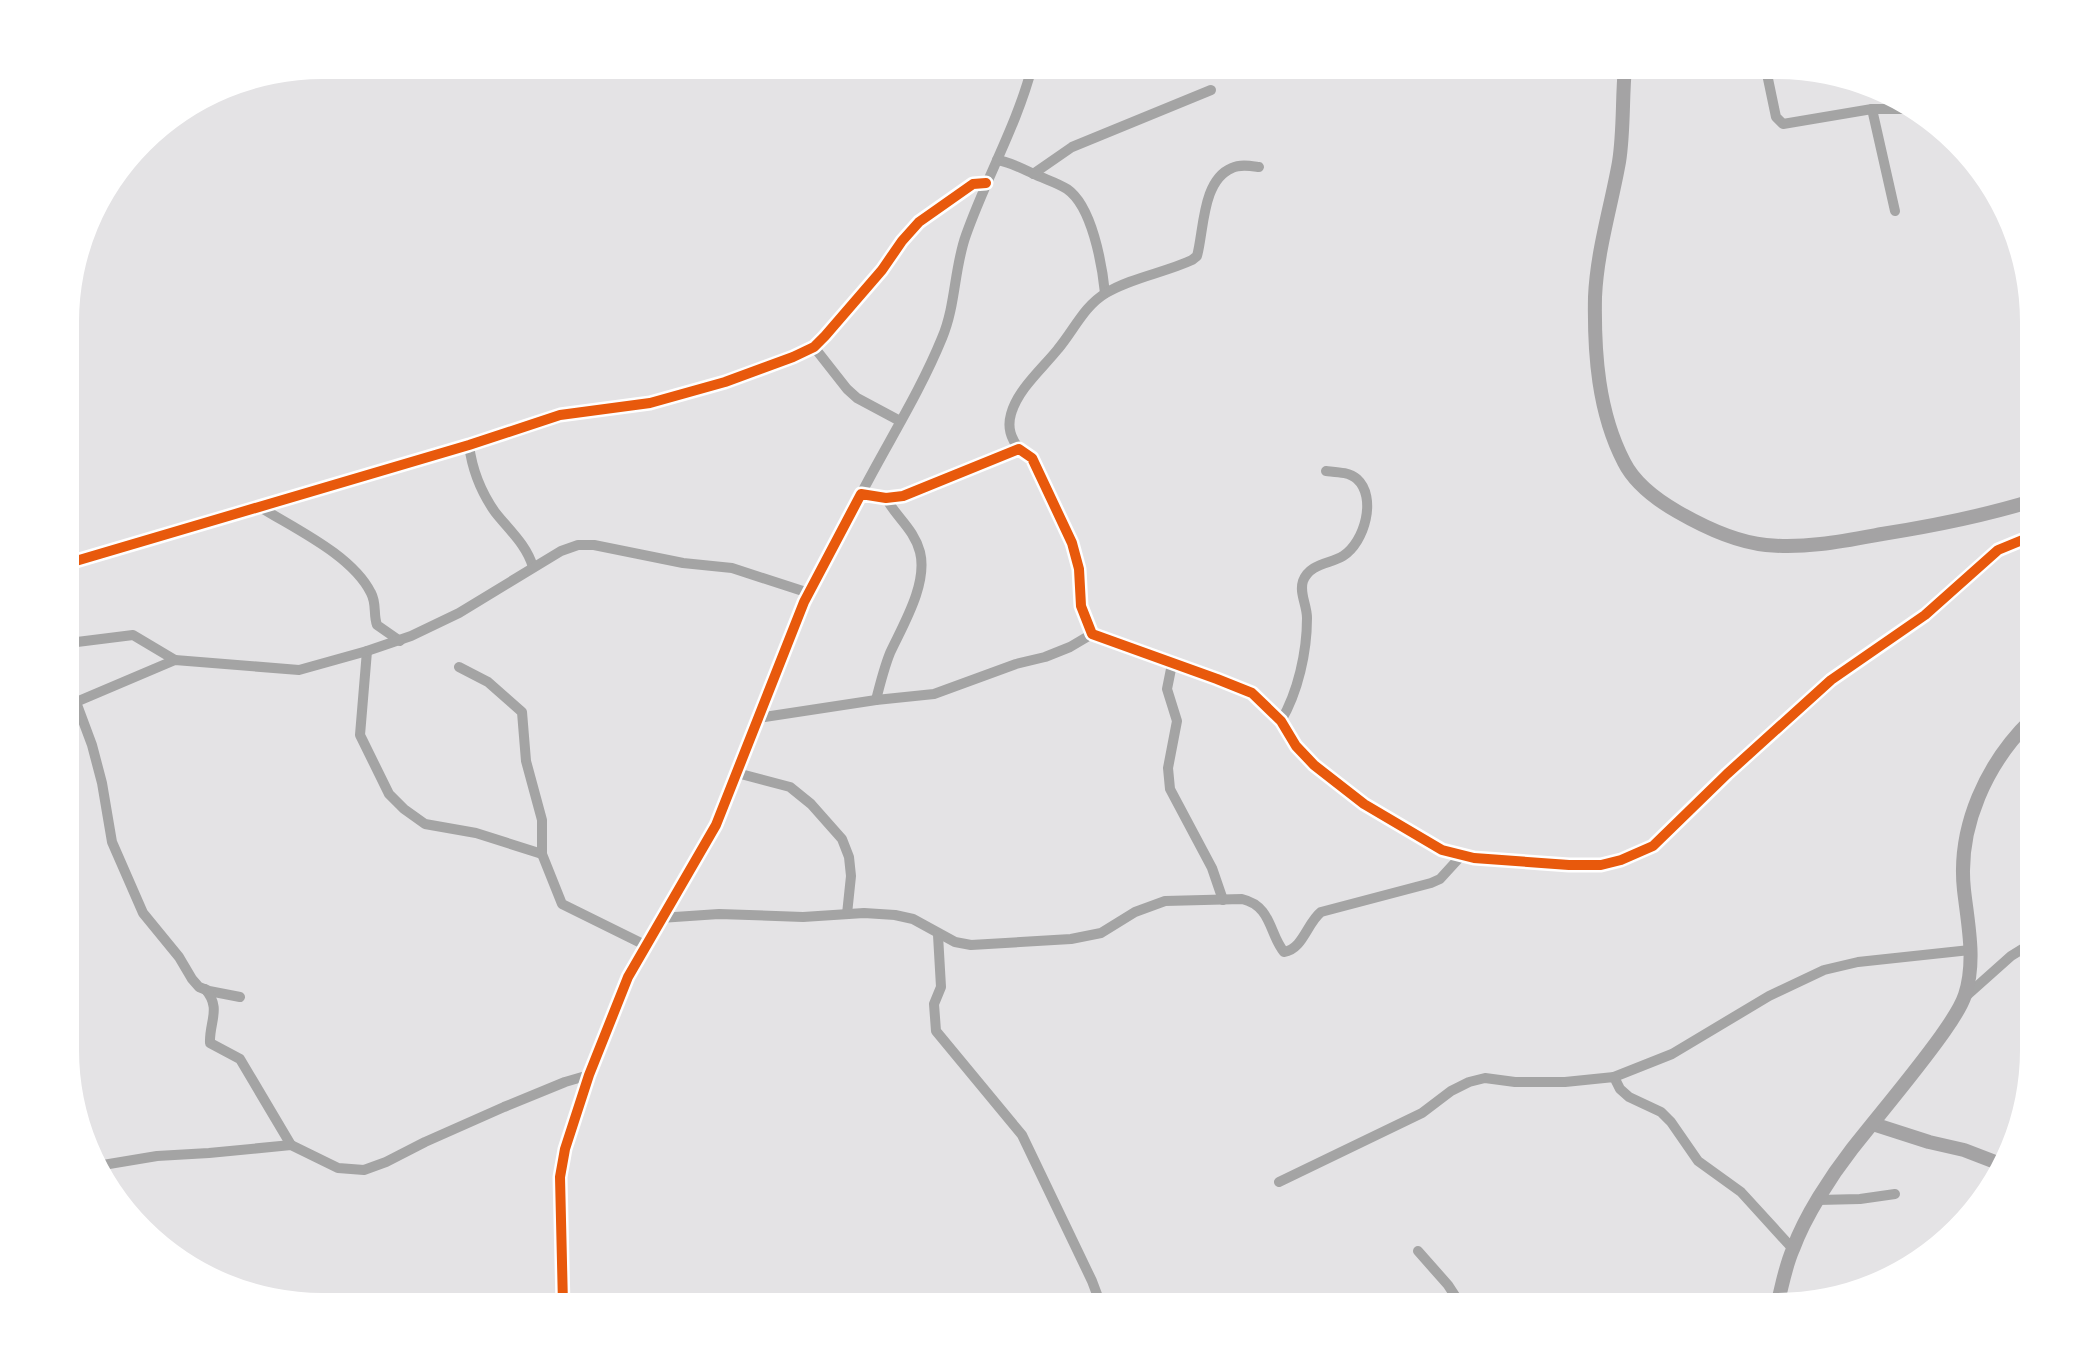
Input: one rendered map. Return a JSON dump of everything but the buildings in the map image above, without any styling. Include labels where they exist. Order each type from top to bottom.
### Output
[{"type":"main road","points":[[1624,79],[1619,159],[1601,246],[1595,296],[1597,354],[1606,423],[1624,464],[1640,483],[1658,500],[1703,525],[1737,539],[1766,545],[1803,546],[1858,539],[1976,517],[2020,505]]},
{"type":"main road","points":[[1780,1293],[1793,1249],[1818,1200],[1851,1150],[1939,1038],[1965,997],[1970,950],[1962,851],[1979,797],[1997,761],[2020,730]]},
{"type":"main road","points":[[1874,1124],[1993,1161]]},
{"type":"street","points":[[563,1293],[560,1177],[565,1149],[613,1010],[660,918],[705,847],[737,773],[785,646],[809,593],[943,337],[952,307],[957,267],[965,237],[1027,79]]},
{"type":"street","points":[[1768,79],[1776,117],[1783,124],[1872,108],[1893,108]]},
{"type":"street","points":[[1033,174],[1072,147],[1211,90]]},
{"type":"street","points":[[1872,108],[1895,211]]},
{"type":"street","points":[[997,160],[1008,162],[1068,190],[1082,207],[1103,269],[1105,293]]},
{"type":"street","points":[[1259,167],[1233,167],[1212,189],[1201,223],[1197,256],[1105,293],[1082,315],[1060,347],[1020,395],[1011,414],[1009,428],[1019,449],[1032,458],[1072,543],[1079,569],[1081,606],[1092,634],[1252,693],[1281,722],[1304,756],[1364,804],[1442,850],[1461,856],[1601,865],[1621,860],[1653,846],[1727,774],[1831,680],[1925,615],[1998,550],[2020,541]]},
{"type":"street","points":[[79,560],[560,415],[650,403],[725,382],[793,357],[814,347],[882,270],[919,222],[973,184],[986,183]]},
{"type":"street","points":[[814,347],[857,398],[900,421]]},
{"type":"street","points":[[469,444],[474,471],[482,489],[495,512],[524,547],[533,567]]},
{"type":"street","points":[[861,494],[886,498],[913,493],[1019,449]]},
{"type":"street","points":[[1281,722],[1296,686],[1307,634],[1303,581],[1313,568],[1343,556],[1352,548],[1364,524],[1368,507],[1364,487],[1355,477],[1326,471]]},
{"type":"street","points":[[876,700],[889,656],[913,606],[921,567],[920,552],[912,531],[894,512],[886,498]]},
{"type":"street","points":[[260,507],[336,554],[370,590],[376,605],[377,625],[400,640]]},
{"type":"street","points":[[79,642],[133,635],[175,660],[299,670],[400,640],[459,613],[561,551],[578,545],[594,545],[683,563],[732,568],[809,593]]},
{"type":"street","points":[[758,718],[934,694],[1016,664],[1045,657],[1092,634]]},
{"type":"street","points":[[367,651],[360,735],[389,794],[425,824],[476,833],[542,854]]},
{"type":"street","points":[[79,701],[175,660]]},
{"type":"street","points":[[1172,664],[1167,689],[1177,721],[1168,768],[1170,789],[1212,868],[1223,900]]},
{"type":"street","points":[[459,667],[488,682],[522,712],[526,761],[542,821],[542,854],[562,904],[645,945]]},
{"type":"street","points":[[79,718],[92,745],[102,783],[112,842],[144,914],[179,957],[192,979],[211,996],[215,1012],[209,1032],[210,1043],[240,1059],[291,1145]]},
{"type":"street","points":[[737,773],[790,787],[811,804],[842,839],[849,857],[851,876],[847,914]]},
{"type":"street","points":[[660,918],[719,914],[803,917],[895,915],[913,919],[955,942],[971,945],[1017,941],[1044,942],[1101,933],[1135,912],[1165,901],[1242,899],[1251,901],[1260,909],[1272,925],[1284,953],[1297,947],[1314,918],[1321,912],[1440,879],[1461,856]]},
{"type":"street","points":[[938,934],[941,987],[934,1004],[936,1031],[1022,1135],[1096,1293]]},
{"type":"street","points":[[1279,1182],[1422,1113],[1451,1091],[1469,1082],[1485,1078],[1515,1082],[1565,1082],[1614,1077],[1672,1054],[1769,996],[1824,971],[1858,962],[1970,950]]},
{"type":"street","points":[[1965,997],[2020,950]]},
{"type":"street","points":[[205,989],[240,997]]},
{"type":"street","points":[[108,1164],[157,1156],[291,1145],[338,1168],[365,1170],[504,1107],[589,1075]]},
{"type":"street","points":[[1614,1077],[1629,1097],[1661,1112],[1698,1161],[1741,1192],[1793,1249]]},
{"type":"street","points":[[1818,1200],[1860,1199],[1895,1194]]},
{"type":"street","points":[[1418,1251],[1453,1293]]},
{"type":"cycle path","points":[[79,560],[469,445],[560,415],[650,403],[725,382],[793,357],[814,347],[825,336],[919,222],[973,184],[986,183]]},
{"type":"cycle path","points":[[563,1293],[560,1177],[565,1149],[589,1075],[628,977],[716,825],[804,602],[861,494],[886,498],[903,496],[1019,449],[1032,458],[1072,543],[1079,569],[1081,606],[1092,634],[1252,693],[1281,721],[1296,746],[1314,765],[1364,804],[1442,850],[1474,858],[1569,865],[1601,865],[1621,860],[1653,846],[1727,774],[1831,680],[1925,615],[1998,550],[2020,541]]}]
